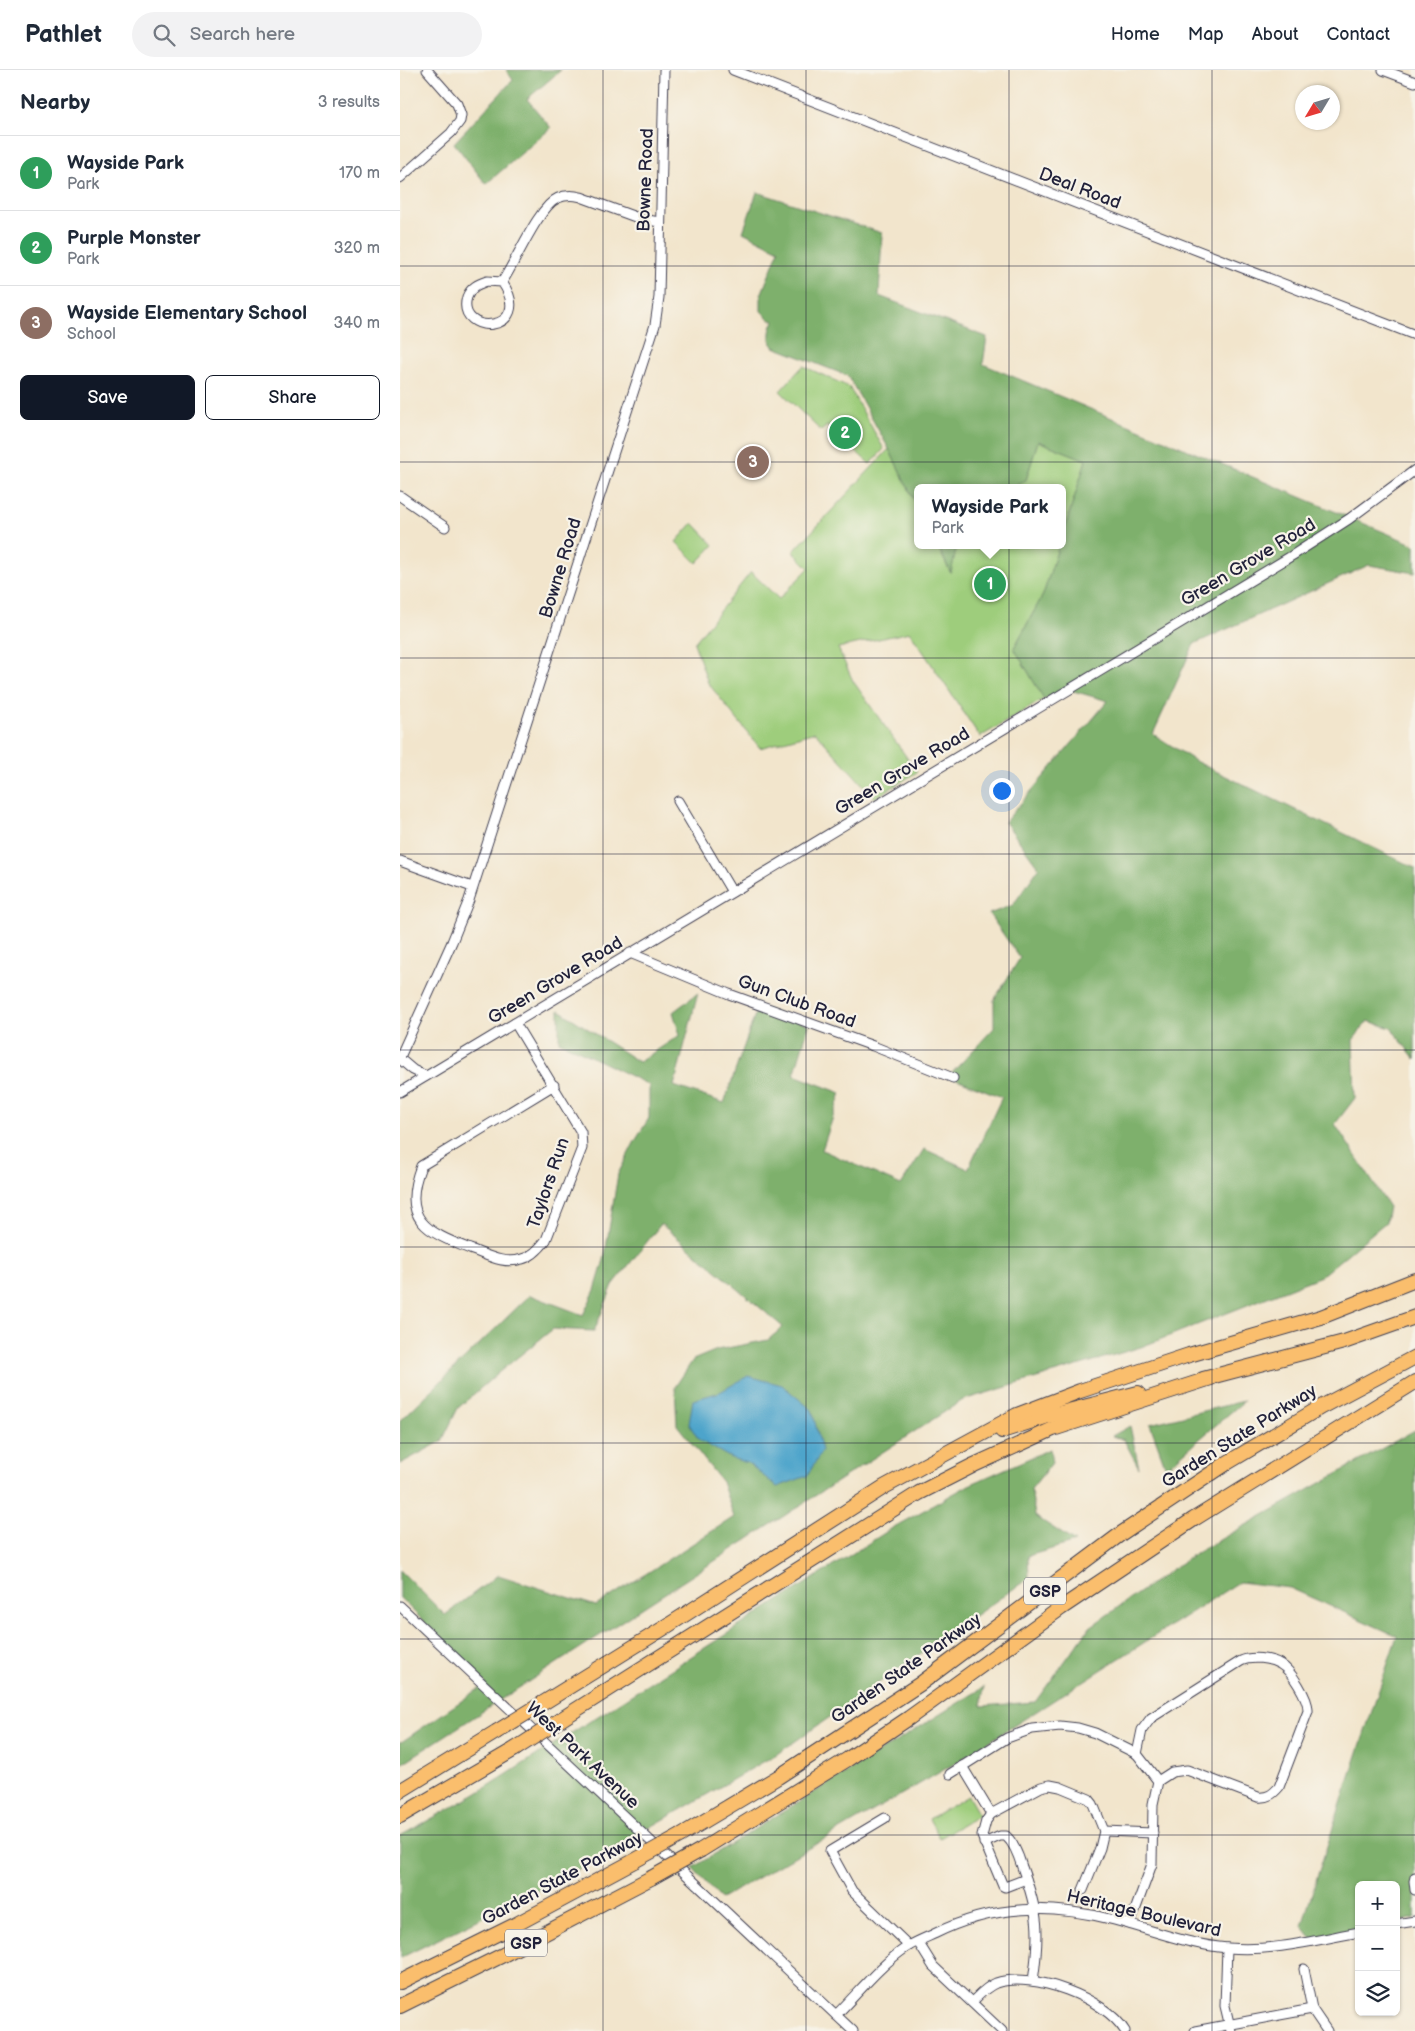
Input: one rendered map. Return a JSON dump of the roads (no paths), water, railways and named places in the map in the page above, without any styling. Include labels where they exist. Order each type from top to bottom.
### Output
[{"type":"highway","points":[[400,1791],[664,1628],[865,1499],[1017,1415],[1080,1391],[1189,1355],[1313,1320],[1415,1280]]},
{"type":"highway","points":[[400,1816],[514,1749],[918,1493],[974,1465],[1053,1429],[1211,1378],[1344,1342],[1415,1317]]},
{"type":"highway","name":"Garden State Parkway","points":[[400,1982],[513,1926],[634,1861],[778,1777],[914,1688],[1122,1533],[1227,1463],[1321,1407],[1415,1357]]},
{"type":"highway","points":[[962,1447],[1045,1417],[1124,1396],[1211,1378]]},
{"type":"highway","name":"GSP","points":[[400,2006],[503,1956],[701,1850],[848,1759],[909,1718],[1061,1608],[1194,1519],[1415,1382]]},
{"type":"street","points":[[400,178],[451,133],[460,121],[461,115],[457,104],[427,70]]},
{"type":"street","name":"Bowne Road","points":[[400,1058],[452,942],[472,887],[538,691],[655,325],[659,297],[664,70]]},
{"type":"street","name":"Deal Road","points":[[733,70],[1415,335]]},
{"type":"street","points":[[1383,70],[1415,82]]},
{"type":"street","points":[[502,282],[514,265],[544,210],[557,198],[572,195],[581,197],[641,219],[660,222]]},
{"type":"street","points":[[487,281],[502,282],[511,298],[508,315],[492,326],[479,324],[469,314],[466,302],[468,295],[480,283],[487,281]]},
{"type":"street","name":"Green Grove Road","points":[[400,1092],[1293,555],[1349,519],[1415,470]]},
{"type":"street","points":[[400,496],[445,527]]},
{"type":"street","points":[[678,801],[732,892]]},
{"type":"street","points":[[400,861],[472,887]]},
{"type":"street","name":"Gun Club Road","points":[[630,954],[953,1078]]},
{"type":"street","name":"Taylors Run","points":[[515,1023],[554,1085],[581,1132],[583,1140],[582,1148],[546,1240],[539,1249],[523,1259],[500,1260],[434,1235],[423,1227],[411,1208],[410,1196],[412,1185],[421,1166],[554,1085]]},
{"type":"street","points":[[400,1058],[413,1070],[426,1076]]},
{"type":"street","name":"West Park Avenue","points":[[400,1606],[853,2031]]},
{"type":"street","points":[[1130,1924],[1152,1864],[1154,1797],[1158,1781],[1177,1770],[1187,1770],[1258,1797],[1270,1796],[1279,1787],[1308,1711],[1307,1700],[1287,1670],[1274,1662],[1251,1658],[1241,1661],[1151,1718],[1142,1730],[1137,1754]]},
{"type":"street","points":[[950,1774],[1007,1738],[1024,1731],[1060,1726],[1078,1728],[1095,1733],[1137,1754],[1158,1781]]},
{"type":"street","points":[[962,1766],[992,1814]]},
{"type":"street","points":[[1026,1878],[1005,1887],[1003,1886],[984,1843],[982,1836],[984,1826],[992,1814],[1041,1787],[1056,1786],[1089,1799],[1094,1804],[1104,1831],[1083,1890]]},
{"type":"street","points":[[885,1818],[830,1851],[852,1891],[909,1946]]},
{"type":"street","points":[[1104,1831],[1153,1833]]},
{"type":"street","points":[[984,1843],[1000,1836],[1006,1836],[1020,1860],[1038,1908],[1038,1945],[1033,1981]]},
{"type":"street","points":[[1415,1877],[1415,1890]]},
{"type":"street","name":"Heritage Boulevard","points":[[836,2015],[881,1969],[909,1946],[948,1927],[983,1915],[1038,1908],[1086,1913],[1188,1942],[1227,1948],[1285,1946],[1355,1933]]},
{"type":"street","points":[[1400,1923],[1415,1921]]},
{"type":"street","points":[[918,1942],[933,1966],[1002,2031]]},
{"type":"street","points":[[1227,1948],[1225,2006],[1230,2028]]},
{"type":"street","points":[[1304,1969],[1312,2009],[1327,2031]]},
{"type":"street","points":[[972,2002],[987,1988],[996,1983],[1023,1979],[1060,1988],[1086,2000],[1111,2016],[1125,2031]]},
{"type":"street","points":[[1195,2031],[1230,2028],[1312,2009]]},
{"type":"water","points":[[748,1376],[782,1385],[812,1410],[822,1451],[807,1476],[777,1487],[748,1463],[731,1458],[699,1440],[689,1424],[693,1400],[720,1392]]},
{"type":"place","name":"Purple Monster","points":[[845,433]]},
{"type":"place","name":"Wayside Elementary School","points":[[753,462]]},
{"type":"place","name":"Wayside Park","points":[[990,584]]}]
